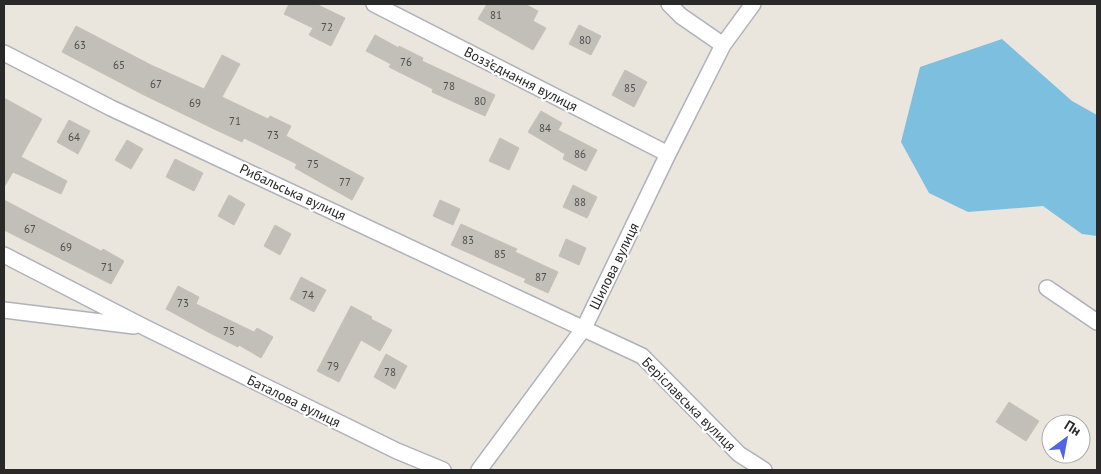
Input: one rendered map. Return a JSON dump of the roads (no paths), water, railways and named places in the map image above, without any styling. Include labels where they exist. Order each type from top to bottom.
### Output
[{"type":"street","name":"Возз’єднання вулиця","points":[[374,4],[668,154]]},
{"type":"street","points":[[669,4],[680,16],[723,45]]},
{"type":"street","name":"Шилова вулиця","points":[[479,470],[584,328],[723,45],[753,4]]},
{"type":"street","name":"Рибальська вулиця","points":[[4,53],[111,108],[584,328]]},
{"type":"street","name":"Баталова вулиця","points":[[4,255],[146,328],[397,451],[443,470]]},
{"type":"street","points":[[1047,288],[1097,322]]},
{"type":"street","name":"Баталова вулиця","points":[[4,310],[146,328]]},
{"type":"street","name":"Беріславська вулиця","points":[[584,328],[642,356],[739,454],[764,470]]},
{"type":"water","points":[[1002,39],[1072,101],[1097,115],[1097,236],[1082,234],[1043,206],[968,212],[929,193],[901,142],[920,67]]}]
